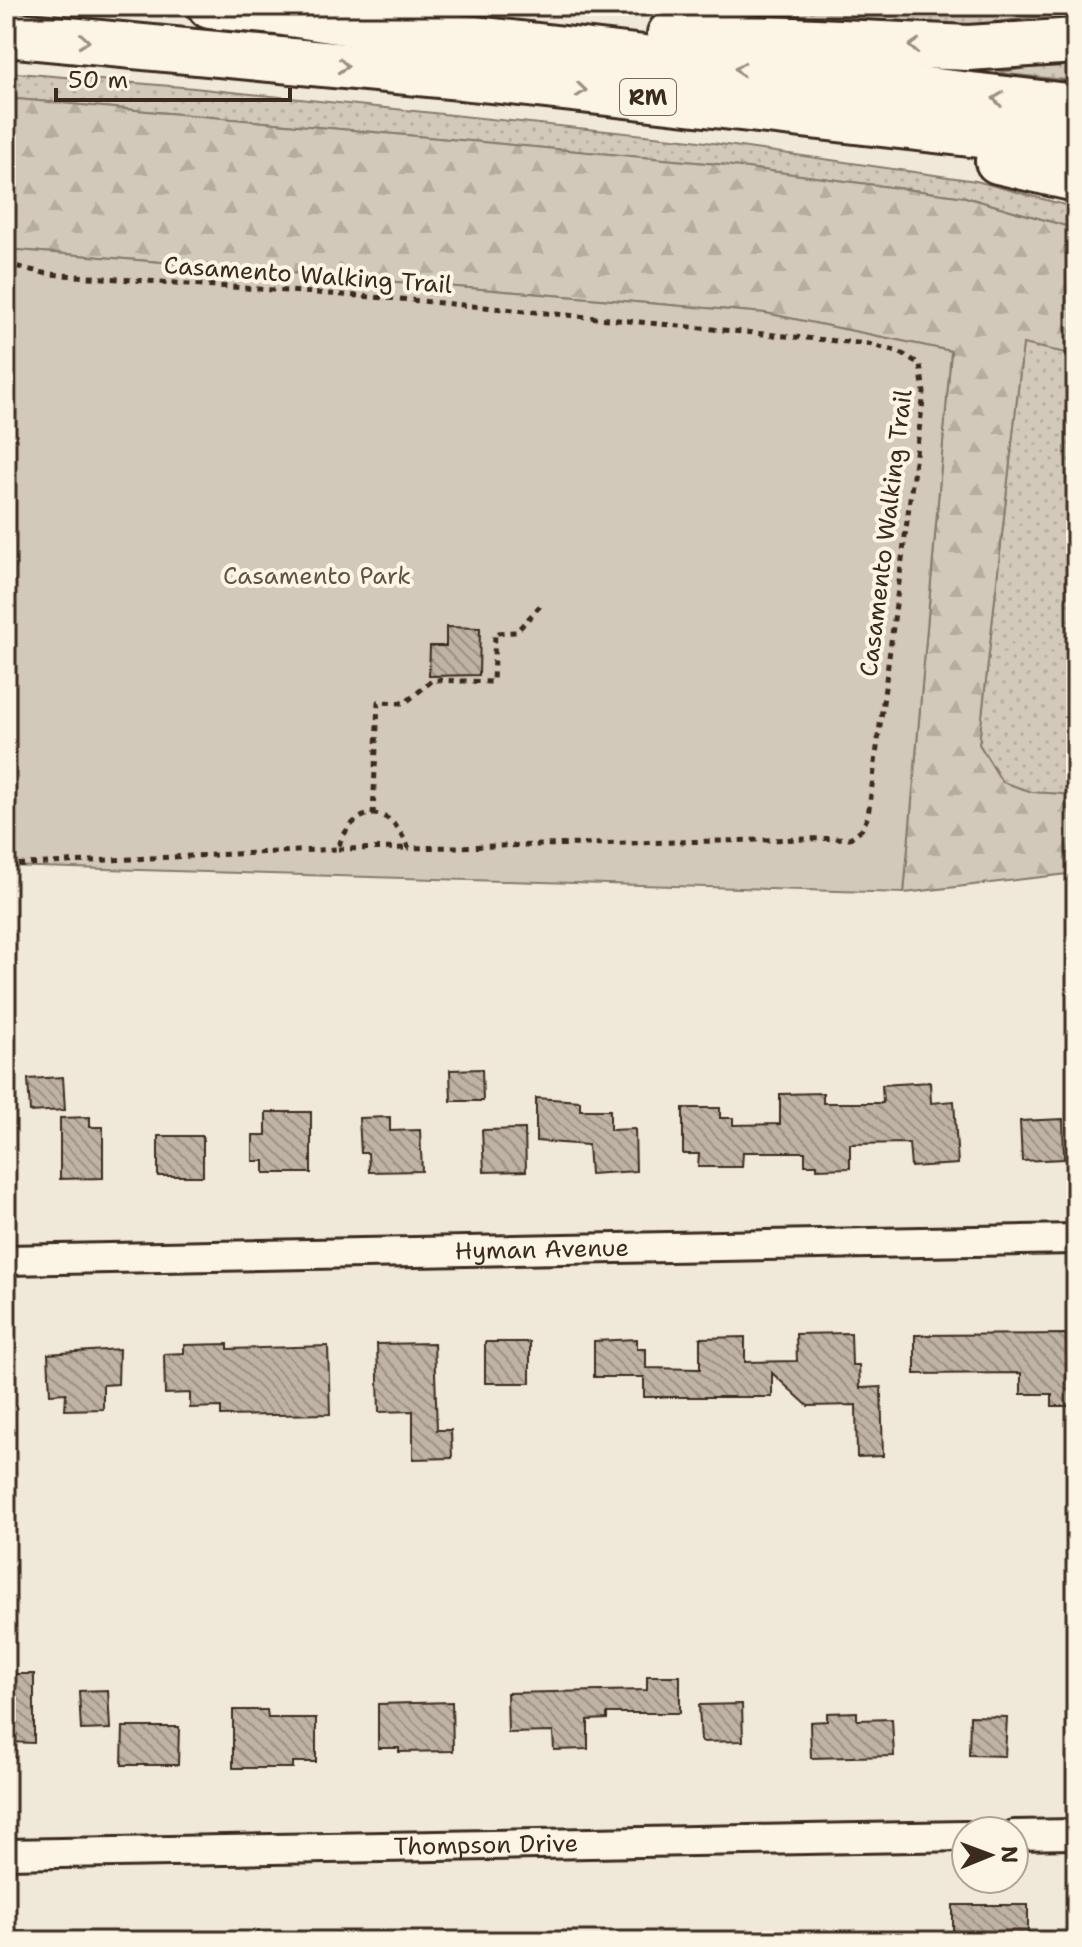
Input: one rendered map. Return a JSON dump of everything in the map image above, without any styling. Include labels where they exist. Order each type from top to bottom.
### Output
[{"type":"highway","points":[[210,6],[1076,107]]},
{"type":"highway","points":[[277,12],[407,16],[560,28],[932,47],[1005,47],[1076,41]]},
{"type":"highway","name":"RM","points":[[6,34],[488,79],[793,113]]},
{"type":"highway","points":[[793,113],[1076,146]]},
{"type":"highway","points":[[793,113],[1076,179]]},
{"type":"street","name":"Hyman Avenue","points":[[6,1260],[1076,1239]]},
{"type":"street","points":[[1030,1835],[1076,1834]]},
{"type":"street","name":"Thompson Drive","points":[[6,1854],[950,1836]]},
{"type":"path","name":"Casamento Walking Trail","points":[[6,264],[48,274],[400,299],[868,344],[899,352],[920,364],[924,393],[868,816],[862,829],[850,838],[409,848]]},
{"type":"path","points":[[373,815],[378,702],[405,703],[433,680],[493,682],[495,633],[516,632],[540,606]]},
{"type":"path","points":[[6,865],[409,848],[401,832],[389,819],[373,815],[353,820],[342,834],[338,849]]},
{"type":"green space","points":[[561,6],[1076,6],[1076,12],[925,31]]},
{"type":"green space","points":[[1076,60],[1076,81],[996,73]]},
{"type":"green space","points":[[6,72],[194,88],[692,140],[976,181],[1076,208],[1076,229],[965,197],[717,164],[6,98]]},
{"type":"green space","points":[[6,98],[717,164],[965,197],[1076,229],[1076,355],[1023,344],[979,744],[1002,782],[1032,792],[1076,795],[1076,873],[904,893],[951,351],[765,313],[6,249]]},
{"type":"green space","name":"Casamento Park","points":[[6,249],[765,313],[951,351],[904,893],[6,866]]},
{"type":"green space","points":[[1023,343],[1076,355],[1076,795],[1031,792],[1002,782],[979,744]]},
{"type":"building","points":[[446,627],[480,628],[479,675],[429,676],[430,646],[446,646]]},
{"type":"building","points":[[482,1069],[483,1101],[451,1101],[450,1070]]},
{"type":"building","points":[[63,1077],[65,1110],[30,1112],[28,1079]]},
{"type":"building","points":[[930,1082],[931,1103],[954,1101],[958,1164],[911,1167],[909,1143],[850,1144],[850,1168],[817,1169],[817,1165],[805,1165],[805,1152],[743,1152],[742,1167],[698,1167],[699,1154],[683,1154],[683,1108],[720,1108],[720,1118],[733,1118],[733,1125],[780,1124],[780,1094],[823,1093],[823,1103],[883,1103],[882,1085]]},
{"type":"building","points":[[536,1098],[580,1101],[580,1110],[610,1110],[610,1130],[635,1129],[636,1171],[590,1174],[588,1145],[536,1141]]},
{"type":"building","points":[[266,1112],[311,1112],[311,1173],[264,1173],[264,1161],[253,1161],[253,1135],[266,1135]]},
{"type":"building","points":[[90,1117],[90,1127],[103,1127],[103,1178],[60,1179],[60,1118]]},
{"type":"building","points":[[390,1117],[390,1131],[420,1130],[422,1171],[369,1172],[368,1153],[361,1153],[359,1118]]},
{"type":"building","points":[[1063,1119],[1064,1159],[1022,1161],[1020,1121]]},
{"type":"building","points":[[525,1129],[526,1171],[484,1172],[482,1130]]},
{"type":"building","points":[[158,1136],[203,1136],[203,1176],[158,1176]]},
{"type":"building","points":[[851,1333],[852,1365],[859,1365],[860,1388],[881,1387],[883,1456],[857,1457],[856,1405],[808,1406],[772,1373],[772,1397],[644,1397],[644,1377],[594,1377],[594,1341],[637,1339],[637,1349],[646,1349],[646,1368],[700,1369],[700,1338],[745,1337],[745,1362],[797,1361],[796,1334]]},
{"type":"building","points":[[1066,1334],[1067,1354],[1076,1354],[1076,1406],[1052,1406],[1052,1394],[1021,1394],[1021,1373],[915,1374],[915,1335]]},
{"type":"building","points":[[485,1342],[530,1342],[530,1383],[485,1383]]},
{"type":"building","points":[[434,1343],[437,1430],[451,1430],[452,1458],[413,1459],[413,1411],[379,1412],[377,1344]]},
{"type":"building","points":[[228,1344],[228,1349],[328,1346],[330,1414],[221,1416],[221,1407],[190,1408],[190,1393],[165,1394],[164,1354],[184,1353],[184,1345]]},
{"type":"building","points":[[119,1349],[118,1384],[103,1385],[103,1409],[65,1410],[66,1393],[50,1394],[48,1354]]},
{"type":"building","points":[[6,1674],[34,1674],[34,1743],[6,1742]]},
{"type":"building","points":[[647,1676],[680,1676],[680,1713],[607,1713],[607,1719],[588,1720],[588,1749],[554,1750],[553,1732],[508,1733],[507,1693],[647,1690]]},
{"type":"building","points":[[108,1690],[110,1729],[81,1730],[79,1691]]},
{"type":"building","points":[[452,1702],[453,1751],[399,1752],[399,1748],[378,1748],[378,1704]]},
{"type":"building","points":[[742,1704],[743,1741],[701,1742],[699,1705]]},
{"type":"building","points":[[233,1710],[267,1710],[268,1718],[316,1718],[316,1762],[293,1762],[293,1768],[233,1768]]},
{"type":"building","points":[[857,1712],[857,1720],[892,1719],[894,1756],[811,1758],[810,1722],[827,1721],[827,1713]]},
{"type":"building","points":[[970,1716],[1007,1717],[1005,1756],[969,1755]]},
{"type":"building","points":[[123,1727],[179,1727],[178,1765],[122,1765]]},
{"type":"building","points":[[953,1905],[1028,1905],[1028,1939],[953,1939]]}]
